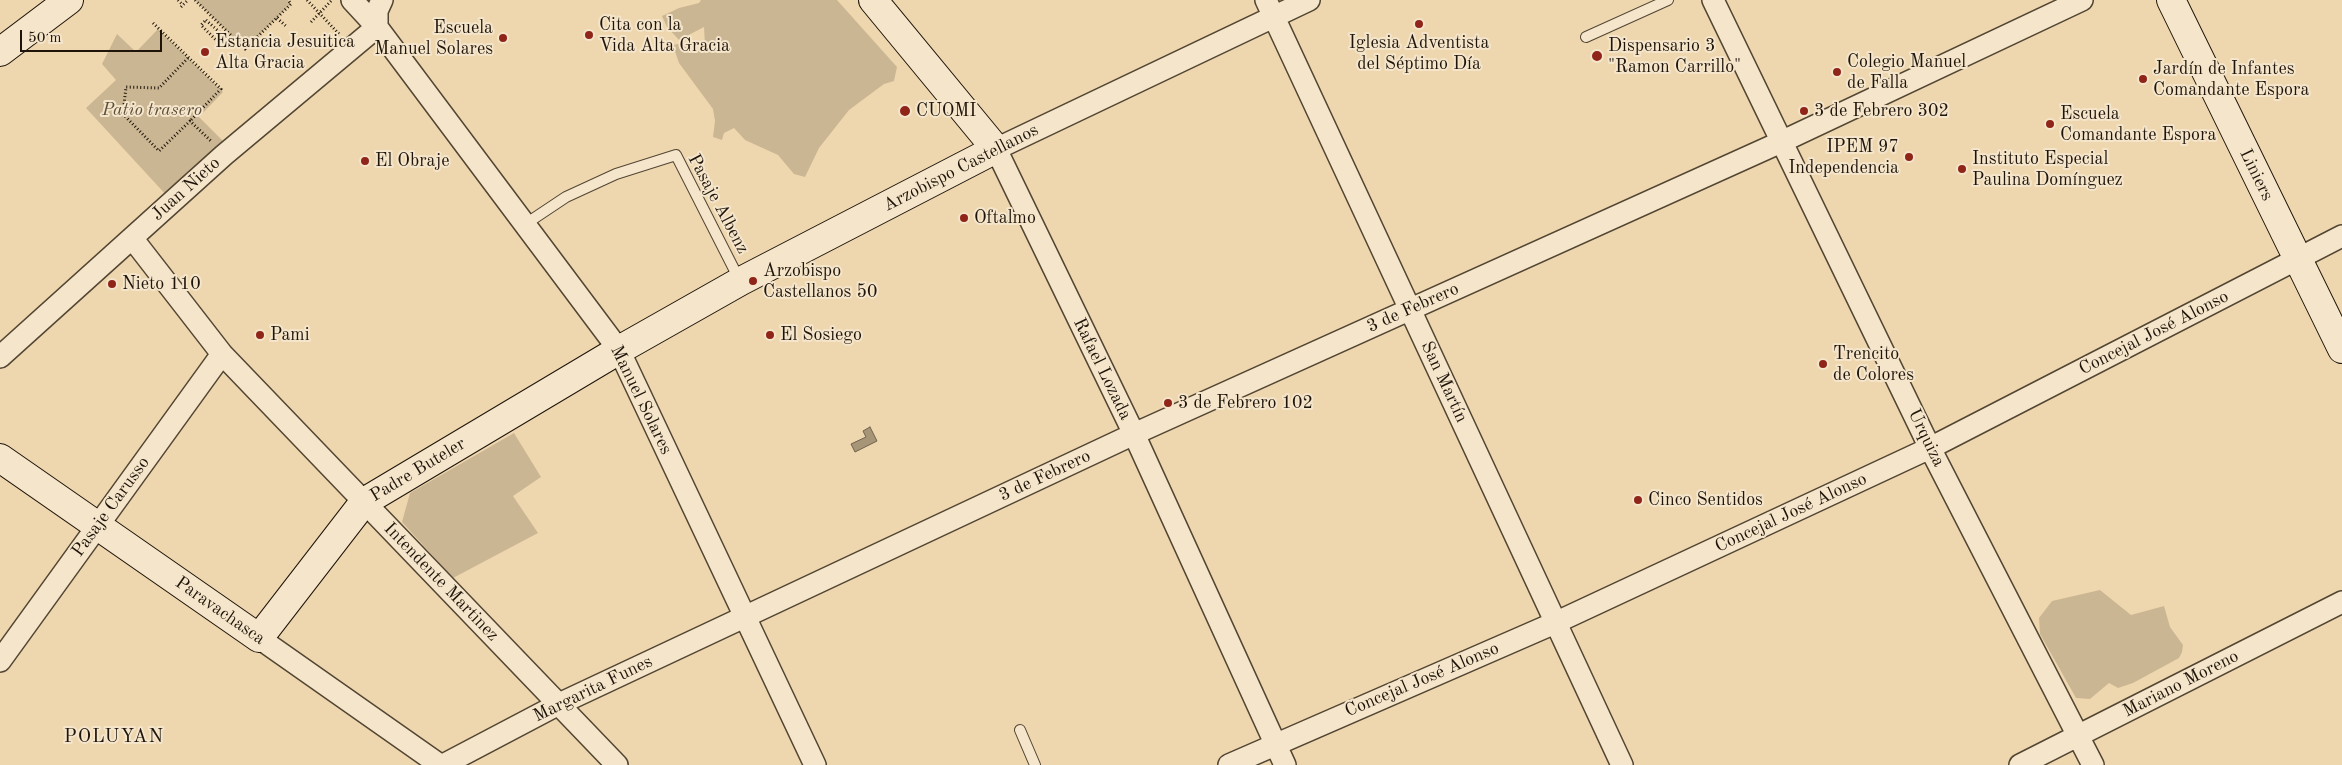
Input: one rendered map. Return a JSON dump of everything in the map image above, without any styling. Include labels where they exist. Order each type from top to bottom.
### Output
[{"type":"street","points":[[0,52],[68,0]]},
{"type":"street","name":"Manuel Solares","points":[[352,0],[377,27],[619,350],[815,765]]},
{"type":"street","points":[[377,27],[377,11],[382,0]]},
{"type":"street","name":"Rafael Lozada","points":[[873,0],[996,149],[1134,434],[1285,765]]},
{"type":"street","name":"Arzobispo Castellanos","points":[[619,350],[741,282],[1270,8],[1310,0]]},
{"type":"street","name":"Urquiza","points":[[1713,0],[1930,448],[2093,765]]},
{"type":"street","name":"3 de Febrero","points":[[745,617],[1134,434],[1781,142],[2082,0]]},
{"type":"street","name":"Liniers","points":[[2171,0],[2342,349]]},
{"type":"street","name":"San Martín","points":[[1270,8],[1622,765]]},
{"type":"street","name":"Juan Nieto","points":[[0,357],[224,155],[377,27]]},
{"type":"street","name":"Concejal José Alonso","points":[[1229,765],[1275,743],[1557,622],[1930,448],[2342,236]]},
{"type":"street","name":"Intendente Martinez","points":[[132,238],[222,354],[617,765]]},
{"type":"street","name":"Padre Buteler","points":[[259,638],[364,502],[619,350]]},
{"type":"street","name":"Pasaje Carusso","points":[[0,661],[222,354]]},
{"type":"street","name":"Paravachasca","points":[[0,458],[442,765]]},
{"type":"street","name":"Mariano Moreno","points":[[2020,765],[2342,602]]},
{"type":"street","name":"Margarita Funes","points":[[442,765],[559,704],[745,617]]},
{"type":"lane","points":[[1586,38],[1668,0]]},
{"type":"lane","name":"Pasaje Albenz","points":[[524,225],[566,197],[608,178],[676,155],[741,282]]},
{"type":"lane","points":[[1020,730],[1035,765]]},
{"type":"path","points":[[178,0],[182,6],[188,0]]},
{"type":"path","points":[[195,0],[245,49],[292,4],[288,0]]},
{"type":"path","points":[[307,0],[336,30]]},
{"type":"path","points":[[311,22],[332,0]]},
{"type":"path","points":[[277,18],[287,27]]},
{"type":"path","points":[[206,20],[216,29],[226,38],[220,44],[209,37],[200,26],[206,20]]},
{"type":"path","points":[[153,23],[220,89],[159,151],[123,114],[126,88],[158,88],[188,58]]},
{"type":"path","points":[[216,29],[221,25]]},
{"type":"path","points":[[190,121],[224,155]]},
{"type":"green space","points":[[195,0],[288,0],[291,4],[245,49]]},
{"type":"green space","points":[[701,0],[837,0],[897,67],[894,81],[884,84],[849,110],[819,148],[805,177],[794,174],[778,155],[745,140],[734,128],[724,133],[722,140],[713,137],[715,121],[713,109],[679,63],[673,45],[683,43],[697,52],[705,45],[704,27],[679,40],[667,27],[662,16],[679,8],[699,3]]},
{"type":"green space","name":"Patio trasero","points":[[158,29],[223,92],[199,117],[223,141],[168,197],[86,108],[116,80],[102,64],[117,34],[136,52]]},
{"type":"green space","points":[[514,433],[541,477],[513,496],[538,533],[453,578],[402,522],[410,493]]},
{"type":"green space","points":[[2100,590],[2131,615],[2164,606],[2170,627],[2183,645],[2182,652],[2179,658],[2133,683],[2118,688],[2109,683],[2090,699],[2076,698],[2040,634],[2039,618],[2052,601]]},
{"type":"shaded area","points":[[870,427],[877,441],[855,452],[851,444],[866,437],[863,431]]},
{"type":"place","name":"Iglesia Adventista del Séptimo Día","points":[[1419,24]]},
{"type":"place","name":"Cita con la Vida Alta Gracia","points":[[589,35]]},
{"type":"place","name":"Escuela Manuel Solares","points":[[503,38]]},
{"type":"place","name":"Estancia Jesuitica Alta Gracia","points":[[205,52]]},
{"type":"place","name":"Dispensario 3 \"Ramon Carrillo\"","points":[[1597,56]]},
{"type":"place","name":"Colegio Manuel de Falla","points":[[1837,72]]},
{"type":"place","name":"Jardín de Infantes Comandante Espora","points":[[2143,79]]},
{"type":"place","name":"CUOMI","points":[[905,111]]},
{"type":"place","name":"3 de Febrero 302","points":[[1804,111]]},
{"type":"place","name":"Escuela Comandante Espora","points":[[2050,124]]},
{"type":"place","name":"IPEM 97 Independencia","points":[[1909,157]]},
{"type":"place","name":"El Obraje","points":[[365,161]]},
{"type":"place","name":"Instituto Especial Paulina Domínguez","points":[[1962,169]]},
{"type":"place","name":"Oftalmo","points":[[964,218]]},
{"type":"place","name":"Arzobispo Castellanos 50","points":[[753,281]]},
{"type":"place","name":"Nieto 110","points":[[112,284]]},
{"type":"place","name":"Pami","points":[[260,335]]},
{"type":"place","name":"El Sosiego","points":[[770,335]]},
{"type":"place","name":"Trencito de Colores","points":[[1823,364]]},
{"type":"place","name":"3 de Febrero 102","points":[[1168,403]]},
{"type":"place","name":"Cinco Sentidos","points":[[1638,500]]},
{"type":"district","name":"POLUYAN","points":[[114,737]]}]
